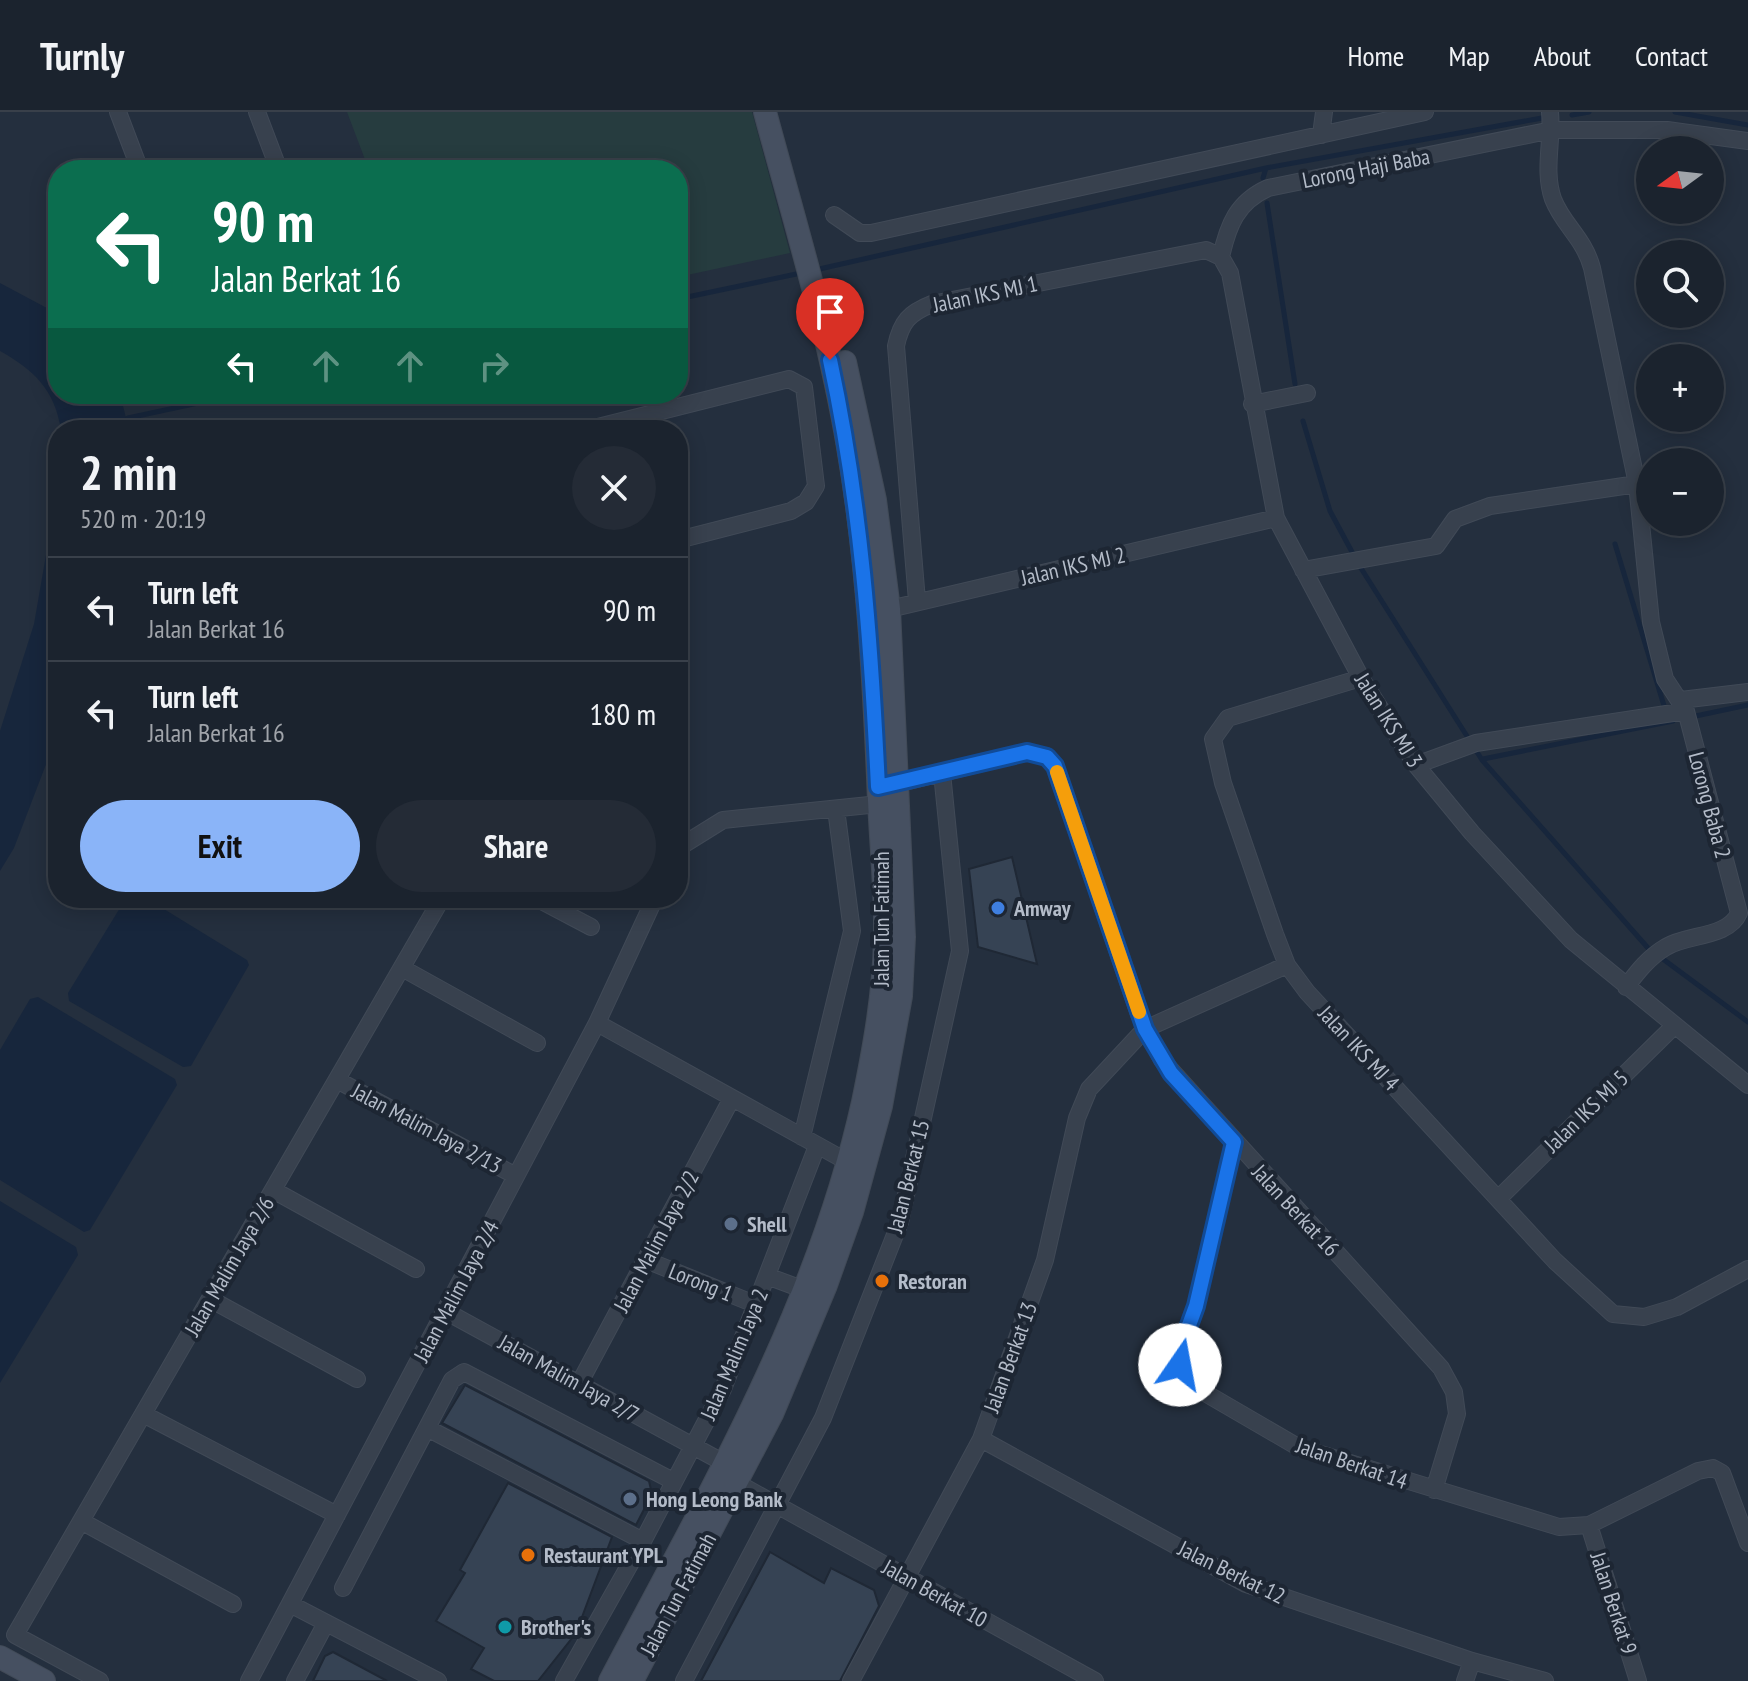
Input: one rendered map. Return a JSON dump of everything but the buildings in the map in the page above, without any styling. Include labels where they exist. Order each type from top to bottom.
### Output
[{"type":"main road","name":"Jalan Tun Fatimah","points":[[765,112],[809,247]]},
{"type":"main road","name":"Jalan Tun Fatimah","points":[[610,1681],[731,1473],[772,1414],[826,1285],[855,1166],[882,992],[885,935],[884,792],[879,611],[870,471],[809,247],[779,112]]},
{"type":"main road","name":"Jalan Tun Fatimah","points":[[632,1681],[731,1473],[834,1206],[855,1166]]},
{"type":"main road","points":[[0,1657],[44,1681]]},
{"type":"street","points":[[118,112],[136,160]]},
{"type":"street","points":[[257,112],[275,160]]},
{"type":"street","points":[[1321,135],[1324,112]]},
{"type":"street","points":[[834,215],[860,233],[871,233],[1425,112]]},
{"type":"street","points":[[1550,112],[1552,130],[1548,157],[1553,198],[1586,247],[1636,479]]},
{"type":"street","name":"Lorong Haji Baba","points":[[1214,254],[1237,211],[1249,196],[1268,188],[1552,130],[1667,130],[1748,141]]},
{"type":"street","name":"Jalan IKS MJ 3","points":[[1214,254],[1230,273],[1252,404],[1276,518],[1361,678],[1416,765],[1481,844],[1571,940],[1748,1085]]},
{"type":"street","name":"Jalan IKS MJ 1","points":[[917,601],[896,346],[899,330],[911,312],[932,304],[1214,254]]},
{"type":"street","points":[[626,420],[789,379],[798,382],[807,394],[816,486],[806,502],[791,511],[688,537]]},
{"type":"street","points":[[1252,404],[1307,393]]},
{"type":"street","points":[[1303,570],[1436,546],[1455,519],[1490,506],[1636,484]]},
{"type":"street","name":"Jalan IKS MJ 2","points":[[879,611],[1276,518]]},
{"type":"street","points":[[1642,536],[1651,622],[1665,679],[1684,706]]},
{"type":"street","name":"Jalan IKS MJ 4","points":[[1361,678],[1228,718],[1213,739],[1223,783],[1287,965],[1307,992],[1555,1261],[1613,1314],[1644,1317],[1677,1307],[1748,1269]]},
{"type":"street","points":[[1416,765],[1476,743],[1748,692]]},
{"type":"street","name":"Lorong Baba 2","points":[[1626,987],[1647,960],[1669,945],[1728,926],[1739,913],[1684,706]]},
{"type":"street","name":"Jalan Berkat 16","points":[[688,841],[723,820],[836,809],[942,773],[1027,752],[1047,757],[1055,766],[1145,1029],[1171,1073],[1441,1368],[1454,1392],[1457,1414],[1434,1490]]},
{"type":"street","name":"Jalan Berkat 15","points":[[684,1681],[823,1418],[900,1222],[960,951],[942,773]]},
{"type":"street","points":[[802,1137],[852,931],[836,809]]},
{"type":"street","name":"Jalan Malim Jaya 2/6","points":[[100,1681],[15,1635],[436,908]]},
{"type":"street","points":[[555,908],[591,927]]},
{"type":"street","name":"Jalan Malim Jaya 2/4","points":[[249,1681],[597,1023],[650,908]]},
{"type":"street","points":[[1145,1029],[1287,965]]},
{"type":"street","points":[[402,968],[537,1043]]},
{"type":"street","points":[[597,1023],[855,1166]]},
{"type":"street","name":"Jalan IKS MJ 5","points":[[1499,1198],[1675,1025]]},
{"type":"street","name":"Jalan Berkat 13","points":[[851,1681],[981,1439],[1045,1260],[1082,1104],[1095,1081],[1145,1029]]},
{"type":"street","name":"Jalan Malim Jaya 2/13","points":[[337,1080],[516,1176]]},
{"type":"street","name":"Jalan Malim Jaya 2/2","points":[[579,1384],[732,1098]]},
{"type":"street","name":"Jalan Berkat 14","points":[[1234,1142],[1196,1306],[1180,1350],[1180,1365],[1188,1383],[1298,1447],[1559,1527],[1589,1525],[1698,1471],[1713,1468],[1722,1473],[1748,1543]]},
{"type":"street","name":"Jalan Malim Jaya 2","points":[[564,1681],[643,1541],[723,1389],[817,1146]]},
{"type":"street","points":[[273,1190],[416,1269]]},
{"type":"street","name":"Lorong 1","points":[[646,1260],[757,1305]]},
{"type":"street","points":[[767,1276],[802,1289]]},
{"type":"street","points":[[210,1299],[357,1379]]},
{"type":"street","name":"Jalan Malim Jaya 2/7","points":[[445,1311],[692,1446],[731,1473]]},
{"type":"street","points":[[343,1588],[452,1380],[464,1372],[673,1481]]},
{"type":"street","points":[[143,1414],[337,1515]]},
{"type":"street","points":[[427,1428],[643,1541]]},
{"type":"street","name":"Jalan Berkat 12","points":[[981,1439],[1246,1584],[1472,1661],[1545,1681]]},
{"type":"street","name":"Jalan Berkat 10","points":[[731,1473],[776,1503],[1095,1681]]},
{"type":"street","points":[[81,1521],[233,1604]]},
{"type":"street","name":"Jalan Berkat 9","points":[[1589,1525],[1638,1681]]},
{"type":"street","points":[[290,1604],[438,1681]]},
{"type":"street","points":[[295,1681],[326,1623]]},
{"type":"street","points":[[1465,1681],[1472,1661]]},
{"type":"green space","points":[[347,112],[752,112],[790,253],[688,275],[688,160],[365,160]]},
{"type":"water","points":[[0,283],[48,309],[48,392],[33,374],[0,351]]},
{"type":"water","points":[[54,404],[122,404],[126,420],[59,420]]},
{"type":"water","points":[[48,544],[48,759],[14,848],[0,871],[0,731],[34,624]]},
{"type":"water","points":[[120,908],[162,908],[247,960],[249,965],[191,1066],[183,1067],[69,1001],[68,993]]},
{"type":"water","points":[[38,997],[175,1079],[177,1085],[90,1230],[84,1232],[0,1180],[0,1050],[30,999]]},
{"type":"water","points":[[0,1201],[76,1247],[78,1255],[0,1383]]},
{"type":"waterway","points":[[1572,115],[1589,112]]},
{"type":"waterway","points":[[1675,112],[1748,125]]},
{"type":"waterway","points":[[815,270],[1266,168],[1542,118]]},
{"type":"waterway","points":[[1263,178],[1266,168]]},
{"type":"waterway","points":[[1267,203],[1295,384]]},
{"type":"waterway","points":[[688,297],[801,273]]},
{"type":"waterway","points":[[128,418],[193,404]]},
{"type":"waterway","points":[[1303,421],[1330,511],[1359,565],[1482,760],[1648,948],[1748,1022]]},
{"type":"waterway","points":[[1615,544],[1665,709]]},
{"type":"waterway","points":[[1691,717],[1748,705]]},
{"type":"waterway","points":[[1483,759],[1673,721]]},
{"type":"slow traffic","points":[[1057,772],[1139,1012]]},
{"type":"place","name":"Amway","points":[[998,908]]},
{"type":"place","name":"Shell","points":[[731,1224]]},
{"type":"place","name":"Restoran","points":[[882,1281]]},
{"type":"place","name":"Hong Leong Bank","points":[[630,1499]]},
{"type":"place","name":"Restaurant YPL","points":[[528,1555]]},
{"type":"place","name":"Brother's","points":[[505,1627]]},
{"type":"route","points":[[830,360],[854,484],[870,613],[878,787],[1027,752],[1047,757],[1055,766],[1145,1029],[1182,1087],[1234,1142],[1196,1306],[1180,1350],[1180,1365]]}]
